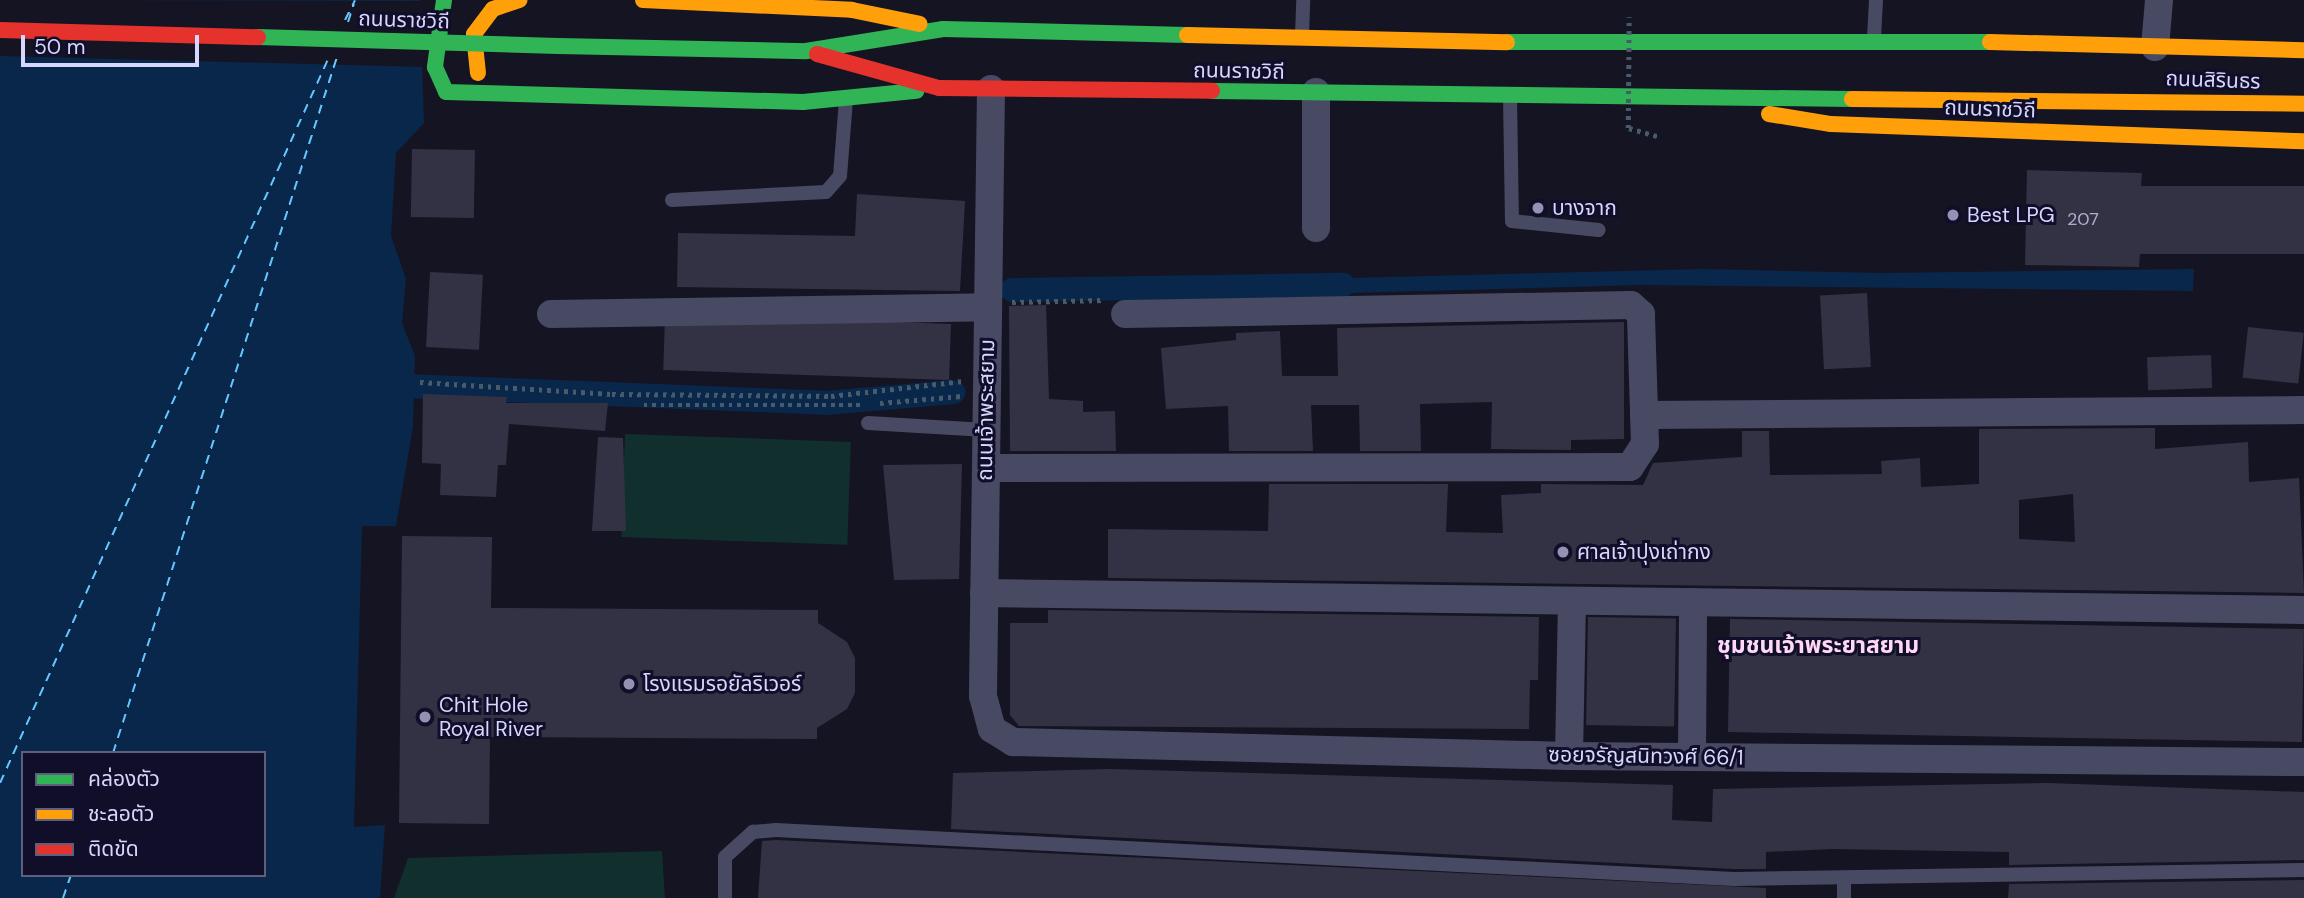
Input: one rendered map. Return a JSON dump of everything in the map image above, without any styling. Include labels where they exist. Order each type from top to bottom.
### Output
[{"type":"main road","points":[[444,0],[435,34],[439,86],[520,92],[803,102],[939,88]]},
{"type":"main road","points":[[519,0],[493,9],[471,48],[488,83],[520,92]]},
{"type":"main road","points":[[643,0],[852,5],[943,29]]},
{"type":"main road","name":"ถนนราชวิถี","points":[[0,30],[806,51],[943,29],[1677,46],[1874,39],[2304,50]]},
{"type":"main road","name":"ถนนราชวิถี","points":[[1677,46],[1811,61]]},
{"type":"main road","name":"ถนนราชวิถี","points":[[806,51],[939,88],[1677,99],[2122,99]]},
{"type":"main road","name":"ถนนราชวิถี","points":[[1677,99],[1831,124],[2304,141]]},
{"type":"main road","name":"ถนนสิรินธร","points":[[2122,99],[2304,104]]},
{"type":"street","points":[[2155,47],[2158,0]]},
{"type":"street","name":"ถนนเจ้าพระสยาม","points":[[991,89],[997,305],[986,430],[982,696],[992,729]]},
{"type":"street","points":[[1316,93],[1316,228]]},
{"type":"street","points":[[551,314],[997,305]]},
{"type":"street","points":[[986,468],[1630,467],[1645,444],[1641,314],[1631,305],[1125,314]]},
{"type":"street","points":[[1644,415],[2304,410]]},
{"type":"street","points":[[984,593],[2304,610]]},
{"type":"street","points":[[1569,756],[1572,601]]},
{"type":"street","points":[[1692,756],[1693,602]]},
{"type":"street","name":"ซอยจรัญสนิทวงศ์ 66/1","points":[[992,729],[1013,742],[1037,745],[1569,756],[2304,762]]},
{"type":"lane","points":[[1301,37],[1303,0]]},
{"type":"lane","points":[[1874,39],[1876,0]]},
{"type":"lane","points":[[1510,96],[1512,221],[1599,230]]},
{"type":"lane","points":[[672,200],[826,192],[840,176],[846,97]]},
{"type":"lane","points":[[868,423],[986,430]]},
{"type":"lane","points":[[725,898],[725,857],[753,832],[776,830],[1275,860],[1844,880],[2304,870]]},
{"type":"lane","points":[[1844,880],[1844,898]]},
{"type":"path","points":[[1629,17],[1628,128],[1661,137]]},
{"type":"path","points":[[997,305],[1110,300],[1125,314]]},
{"type":"path","points":[[419,382],[612,394],[831,396],[970,381]]},
{"type":"path","points":[[644,405],[857,405],[970,395]]},
{"type":"green space","points":[[625,434],[851,442],[847,545],[621,537]]},
{"type":"green space","points":[[662,851],[665,898],[394,898],[408,858]]},
{"type":"water","points":[[0,0],[420,0],[424,123],[396,153],[391,236],[406,279],[402,323],[415,356],[413,426],[396,526],[362,526],[354,827],[385,825],[380,898],[0,898]]},
{"type":"water","points":[[1703,269],[1884,273],[2194,269],[2193,291],[1641,285],[1313,294],[1311,279]]},
{"type":"pier","points":[[0,0],[423,1],[425,67],[0,56]]},
{"type":"building","points":[[412,149],[475,150],[474,218],[411,217]]},
{"type":"building","points":[[2027,170],[2142,173],[2141,186],[2304,186],[2304,254],[2140,254],[2139,267],[2025,265]]},
{"type":"building","points":[[857,194],[965,201],[960,291],[677,287],[678,233],[855,236]]},
{"type":"building","points":[[430,272],[483,275],[479,350],[426,347]]},
{"type":"building","points":[[1867,293],[1871,367],[1824,369],[1820,295]]},
{"type":"building","points":[[1046,305],[1049,399],[1083,401],[1083,412],[1115,411],[1116,451],[1010,451],[1009,306]]},
{"type":"building","points":[[665,314],[951,324],[949,380],[663,370]]},
{"type":"building","points":[[1624,322],[1624,439],[1571,440],[1571,450],[1491,449],[1492,402],[1420,404],[1421,451],[1360,451],[1359,405],[1311,405],[1313,451],[1229,451],[1228,406],[1166,409],[1161,348],[1236,340],[1236,333],[1280,331],[1282,376],[1338,376],[1337,328]]},
{"type":"building","points":[[2248,327],[2304,333],[2298,384],[2243,378]]},
{"type":"building","points":[[2211,355],[2212,388],[2148,390],[2147,357]]},
{"type":"building","points":[[423,394],[507,397],[506,403],[608,403],[605,431],[509,424],[506,465],[498,465],[496,497],[440,495],[441,464],[422,463]]},
{"type":"building","points":[[2155,428],[2155,449],[2248,442],[2249,482],[2299,478],[2304,593],[1108,578],[1108,529],[1268,531],[1269,484],[1448,484],[1446,532],[1503,533],[1501,495],[1541,493],[1541,484],[1643,485],[1653,463],[1742,457],[1742,431],[1769,431],[1770,475],[1882,474],[1881,461],[1920,458],[1921,487],[1979,484],[1979,429]],"holes":[[[2073,494],[2075,542],[2019,539],[2019,500]]]},
{"type":"building","points":[[598,437],[623,438],[626,531],[592,531]]},
{"type":"building","points":[[962,464],[959,579],[894,580],[883,465]]},
{"type":"building","name":"โรงแรมรอยัลริเวอร์","points":[[402,536],[492,537],[491,608],[818,610],[818,623],[847,642],[855,658],[855,693],[847,709],[817,728],[817,739],[490,737],[489,824],[399,823]]},
{"type":"building","points":[[1048,610],[1539,617],[1538,680],[1530,680],[1529,729],[1019,726],[1010,715],[1010,623],[1048,623]]},
{"type":"building","points":[[1588,617],[1676,619],[1674,727],[1586,725]]},
{"type":"building","points":[[1730,619],[2304,629],[2302,742],[1728,732]]},
{"type":"building","points":[[1109,769],[1673,785],[1672,820],[1712,822],[1713,789],[2047,783],[2304,792],[2304,860],[2009,865],[2009,852],[1833,849],[1766,852],[1766,869],[1734,869],[951,829],[953,773]]},
{"type":"building","points":[[762,841],[1766,888],[1766,898],[758,898]]},
{"type":"building","points":[[2304,880],[2304,898],[2008,898],[2009,884]]},
{"type":"waterway","points":[[1012,290],[1343,285]]},
{"type":"waterway","points":[[382,385],[826,403],[954,392]]},
{"type":"ferry route","points":[[345,20],[355,0]]},
{"type":"ferry route","points":[[348,22],[354,4]]},
{"type":"ferry route","points":[[0,783],[329,57]]},
{"type":"ferry route","points":[[114,751],[337,57]]},
{"type":"ferry route","points":[[63,898],[70,877]]},
{"type":"traffic: fast","points":[[444,0],[435,67],[446,92],[803,102],[916,91]]},
{"type":"traffic: fast","points":[[558,46],[806,51],[943,29],[1187,35]]},
{"type":"traffic: fast","points":[[258,37],[558,46]]},
{"type":"traffic: fast","points":[[1507,42],[1990,42]]},
{"type":"traffic: fast","points":[[1212,91],[1852,99]]},
{"type":"traffic: slow","points":[[478,73],[474,34],[493,9],[519,0]]},
{"type":"traffic: slow","points":[[643,0],[852,10],[920,24]]},
{"type":"traffic: slow","points":[[1187,35],[1507,42]]},
{"type":"traffic: slow","points":[[1990,42],[2304,50]]},
{"type":"traffic: slow","points":[[1852,99],[2304,104]]},
{"type":"traffic: slow","points":[[1769,114],[1831,124],[2304,141]]},
{"type":"traffic: jam","points":[[0,30],[258,37]]},
{"type":"traffic: jam","points":[[817,54],[939,88],[1212,91]]},
{"type":"place","name":"บางจาก","points":[[1538,208]]},
{"type":"place","name":"Best LPG","points":[[1953,215]]},
{"type":"place","name":"ศาลเจ้าปุงเถ่ากง","points":[[1563,552]]},
{"type":"place","name":"โรงแรมรอยัลริเวอร์","points":[[629,684]]},
{"type":"place","name":"Chit Hole Royal River","points":[[425,717]]},
{"type":"district","name":"ชุมชนเจ้าพระยาสยาม","points":[[1818,645]]}]
